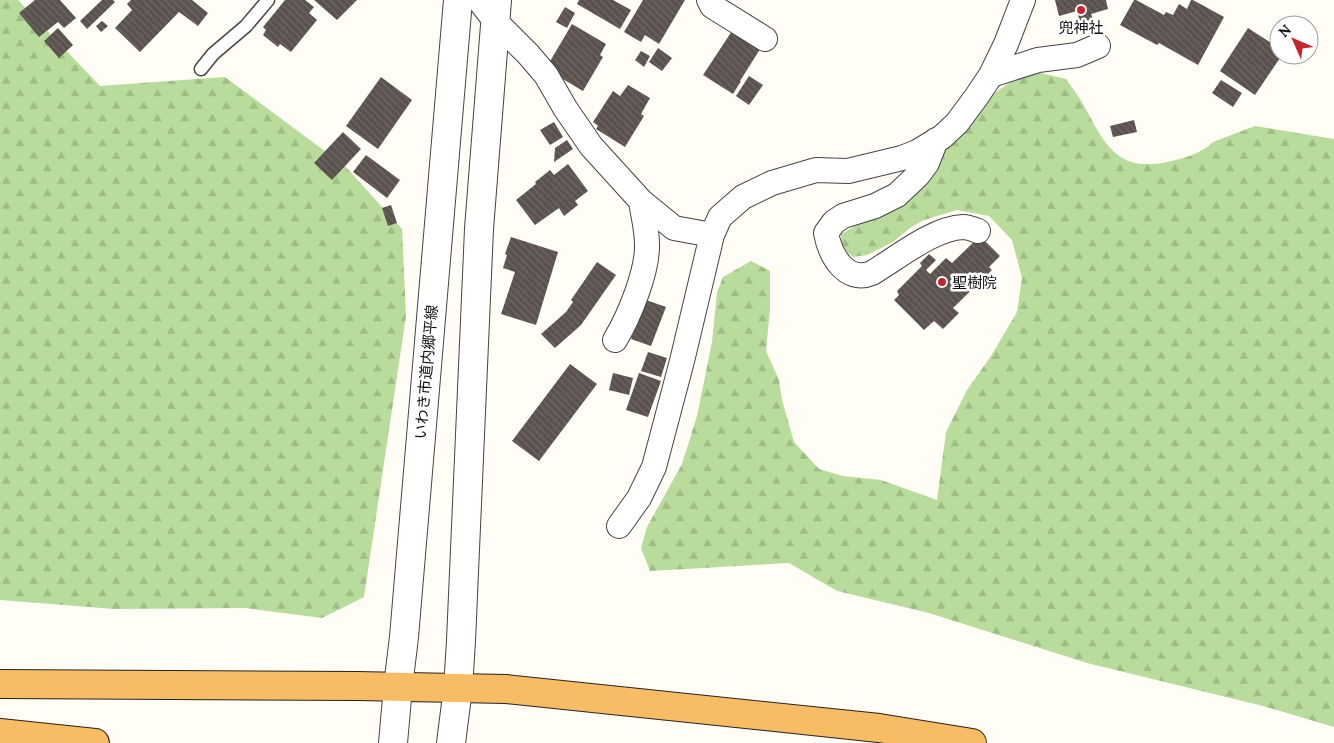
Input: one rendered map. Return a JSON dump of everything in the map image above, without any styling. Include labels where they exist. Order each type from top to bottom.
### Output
[{"type":"highway","points":[[0,684],[357,686],[506,689],[879,728],[972,743]]},
{"type":"highway","points":[[0,733],[95,743]]},
{"type":"street","name":"いわき市道内郷平線","points":[[393,743],[404,637],[458,0]]},
{"type":"street","points":[[479,0],[496,11],[546,75],[565,108],[591,146],[641,201],[674,228],[712,235]]},
{"type":"street","points":[[709,0],[712,6],[765,39]]},
{"type":"street","points":[[619,526],[639,498],[654,467],[712,235],[720,217],[744,197],[772,183],[816,170],[848,171],[902,158],[917,152],[942,136],[957,123],[991,75],[1006,44],[1023,0]]},
{"type":"street","points":[[451,743],[458,688],[462,631],[478,229],[496,11]]},
{"type":"street","points":[[991,75],[1038,60],[1077,55],[1098,46]]},
{"type":"street","points":[[936,140],[927,162],[918,175],[897,195],[875,206],[843,216],[834,222],[826,233],[830,247],[844,270],[851,274],[866,276],[935,234],[965,227],[978,231]]},
{"type":"street","points":[[615,340],[622,330],[639,288],[644,268],[648,244],[641,201]]},
{"type":"lane","points":[[201,69],[213,54],[246,26],[268,0]]},
{"type":"green space","points":[[0,0],[18,0],[100,86],[225,77],[345,166],[402,229],[406,316],[364,597],[322,618],[245,608],[114,609],[0,600]]},
{"type":"green space","points":[[1036,72],[1066,79],[1107,144],[1126,160],[1138,163],[1153,164],[1183,158],[1199,152],[1213,142],[1255,126],[1334,139],[1334,727],[1263,706],[1087,663],[929,613],[837,591],[789,563],[650,571],[641,548],[647,527],[682,464],[697,416],[712,342],[717,292],[723,277],[751,261],[770,271],[770,308],[766,351],[779,380],[782,400],[794,442],[819,469],[843,476],[881,480],[937,500],[946,432],[967,390],[991,356],[1017,312],[1022,278],[1012,240],[989,216],[957,210],[924,220],[910,228],[893,242],[867,255],[853,257],[841,247],[841,234],[903,198],[992,95],[1016,78]]},
{"type":"building","points":[[35,0],[60,0],[76,18],[64,28],[58,22],[39,37],[19,13]]},
{"type":"building","points":[[102,0],[113,0],[115,2],[87,29],[80,21]]},
{"type":"building","points":[[131,0],[192,0],[208,13],[198,26],[179,12],[140,52],[115,28],[132,10],[127,4]]},
{"type":"building","points":[[285,0],[305,0],[314,7],[309,13],[317,20],[291,52],[280,44],[278,47],[263,35],[266,30],[263,27]]},
{"type":"building","points":[[314,0],[357,0],[337,20]]},
{"type":"building","points":[[579,0],[613,0],[631,10],[620,29],[577,4]]},
{"type":"building","points":[[643,0],[685,0],[659,44],[645,35],[641,42],[624,32]]},
{"type":"building","name":"兜神社","points":[[1055,0],[1106,0],[1108,9],[1091,14],[1093,19],[1080,23],[1077,11],[1059,16]]},
{"type":"building","points":[[1134,0],[1164,15],[1166,12],[1173,15],[1179,4],[1187,9],[1191,0],[1193,0],[1224,17],[1198,65],[1159,43],[1157,45],[1120,25]]},
{"type":"building","points":[[565,7],[575,13],[567,28],[556,22]]},
{"type":"building","points":[[102,21],[108,26],[101,32],[96,26]]},
{"type":"building","points":[[572,24],[606,44],[600,55],[603,57],[583,91],[551,72],[554,66],[549,63]]},
{"type":"building","points":[[58,28],[73,45],[59,58],[44,41]]},
{"type":"building","points":[[1248,28],[1269,42],[1269,65],[1275,65],[1255,95],[1220,71]]},
{"type":"building","points":[[732,31],[762,46],[733,94],[703,75]]},
{"type":"building","points":[[658,48],[672,58],[662,71],[649,62]]},
{"type":"building","points":[[641,51],[650,56],[644,67],[635,60]]},
{"type":"building","points":[[749,76],[763,85],[749,105],[736,96]]},
{"type":"building","points":[[381,77],[412,100],[378,149],[346,126]]},
{"type":"building","points":[[1221,80],[1242,93],[1233,107],[1212,93]]},
{"type":"building","points":[[628,85],[650,98],[641,114],[644,116],[625,147],[596,129],[598,126],[593,122],[613,91],[620,96]]},
{"type":"building","points":[[1134,120],[1137,132],[1113,137],[1110,126]]},
{"type":"building","points":[[554,122],[563,137],[550,145],[540,130]]},
{"type":"building","points":[[343,132],[361,149],[332,180],[314,163]]},
{"type":"building","points":[[567,140],[573,149],[554,162],[555,148]]},
{"type":"building","points":[[366,155],[400,180],[387,198],[353,172]]},
{"type":"building","points":[[568,164],[588,191],[575,201],[578,205],[564,216],[559,208],[535,225],[516,200],[550,170],[554,175]]},
{"type":"building","points":[[391,205],[397,223],[388,226],[382,208]]},
{"type":"building","name":"聖樹院","points":[[980,236],[1000,256],[989,267],[992,270],[953,308],[959,313],[943,329],[934,321],[924,330],[894,300],[899,295],[897,291],[922,266],[920,263],[929,254],[936,260],[926,270],[930,274],[946,258],[952,263]]},
{"type":"building","points":[[511,237],[558,252],[536,325],[501,314],[515,272],[503,268],[507,255],[505,254]]},
{"type":"building","points":[[597,262],[616,275],[581,325],[555,348],[541,334],[566,312],[573,302],[571,300]]},
{"type":"building","points":[[646,300],[666,307],[651,346],[631,339]]},
{"type":"building","points":[[648,352],[667,358],[661,377],[641,371]]},
{"type":"building","points":[[570,364],[597,384],[539,461],[512,441]]},
{"type":"building","points":[[613,373],[633,378],[629,395],[609,390]]},
{"type":"building","points":[[639,373],[661,381],[648,417],[626,410]]},
{"type":"place","name":"兜神社","points":[[1081,10]]},
{"type":"place","name":"聖樹院","points":[[942,282]]}]
